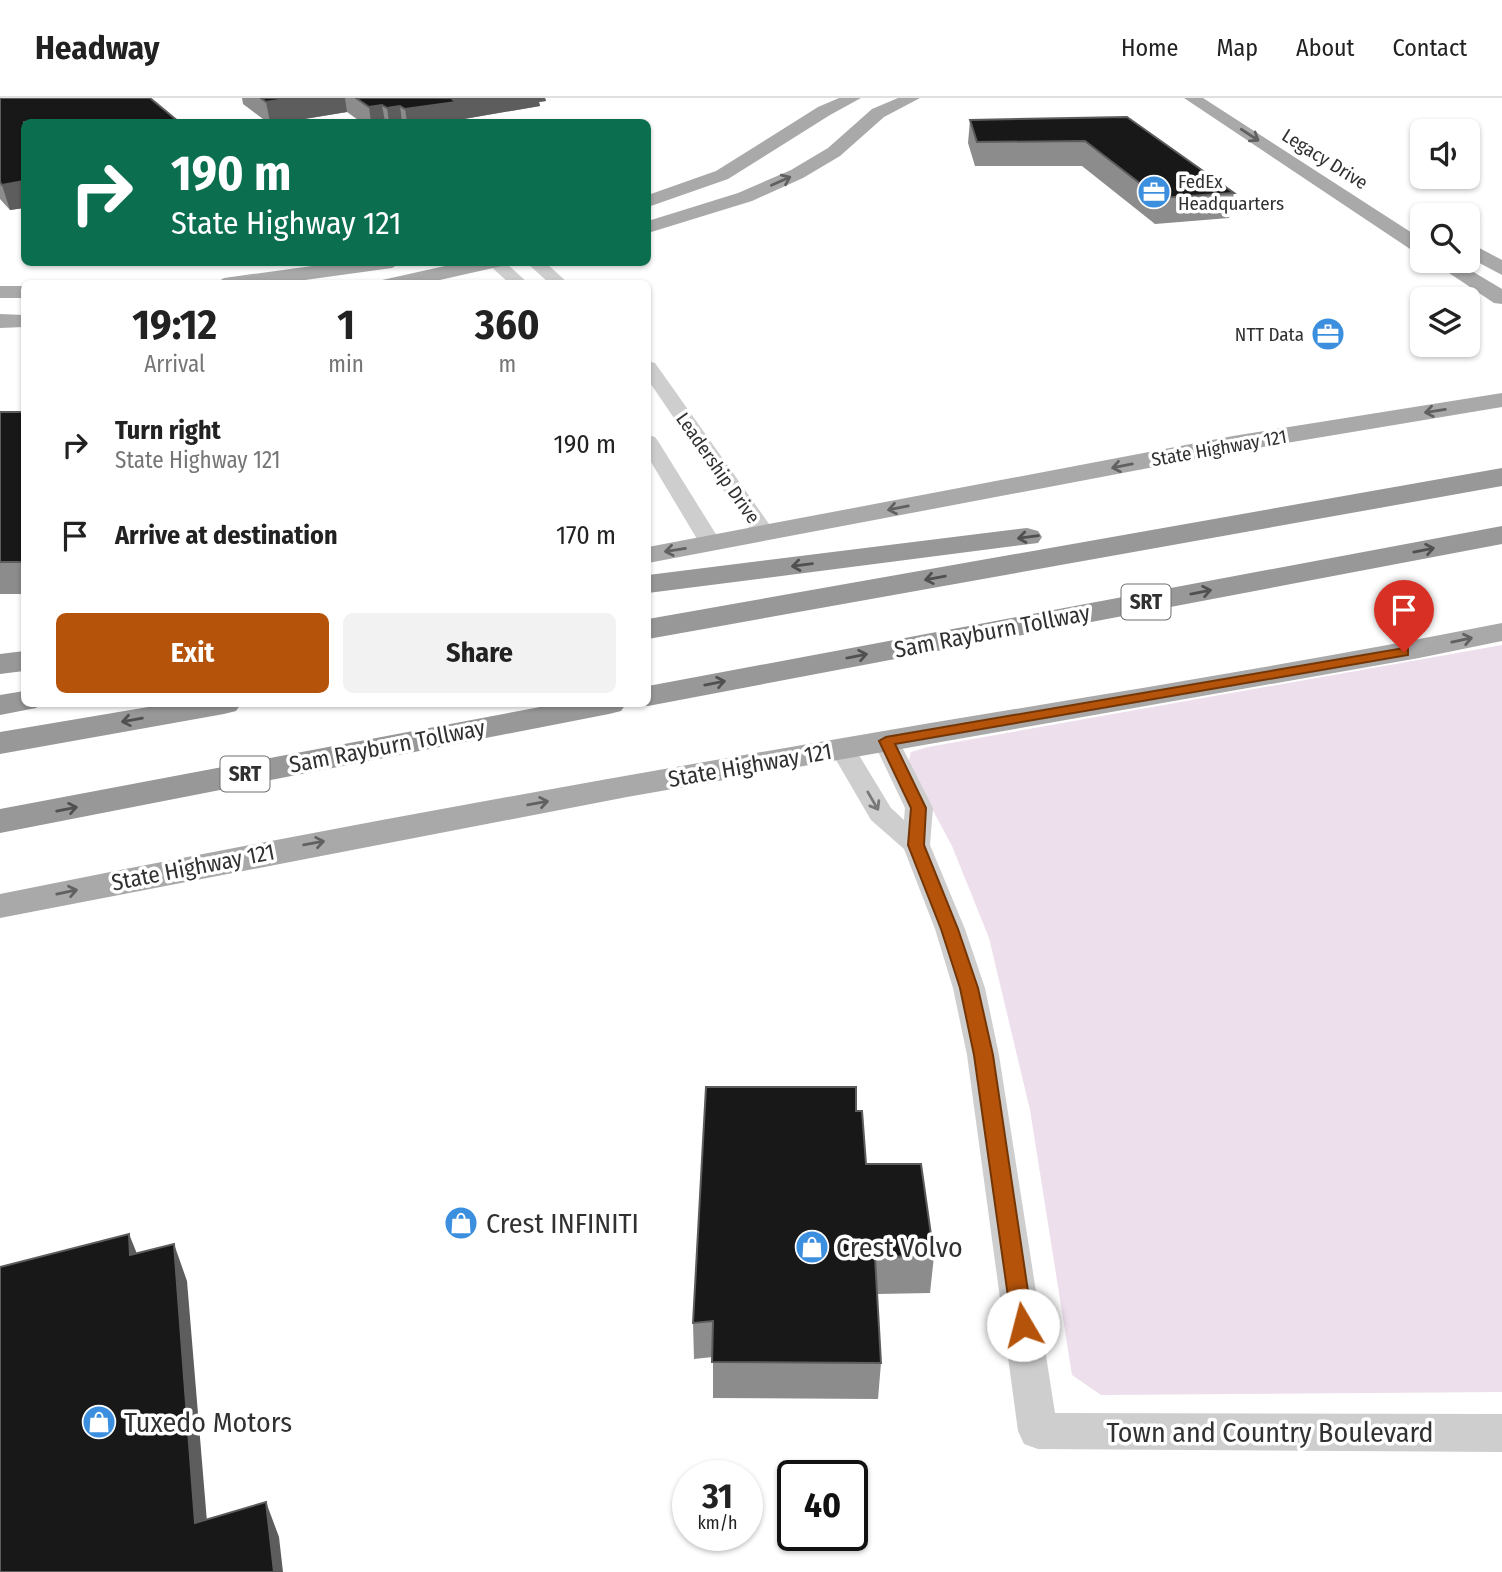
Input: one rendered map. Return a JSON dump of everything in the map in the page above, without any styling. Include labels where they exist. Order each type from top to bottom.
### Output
[{"type":"highway","points":[[651,628],[1502,477]]},
{"type":"highway","points":[[651,584],[1034,536],[1339,505]]},
{"type":"highway","name":"Sam Rayburn Tollway","points":[[651,695],[1502,536]]},
{"type":"highway","points":[[0,662],[21,659]]},
{"type":"highway","points":[[0,705],[21,702]]},
{"type":"highway","points":[[0,743],[207,707]]},
{"type":"highway","name":"Sam Rayburn Tollway","points":[[0,821],[593,707]]},
{"type":"highway","points":[[0,847],[279,790],[489,727]]},
{"type":"main road","points":[[651,200],[735,169],[824,111],[853,98]]},
{"type":"main road","points":[[869,98],[906,100]]},
{"type":"main road","name":"Legacy Drive","points":[[1192,98],[1410,241]]},
{"type":"main road","points":[[651,226],[744,197],[821,160],[852,138],[878,113],[906,100]]},
{"type":"main road","points":[[694,185],[744,197]]},
{"type":"main road","points":[[1480,255],[1502,269]]},
{"type":"main road","points":[[275,280],[364,266]]},
{"type":"main road","points":[[409,280],[479,266]]},
{"type":"main road","points":[[257,280],[323,272]]},
{"type":"main road","points":[[1461,273],[1502,298]]},
{"type":"main road","points":[[0,292],[21,292]]},
{"type":"main road","points":[[0,321],[21,321]]},
{"type":"main road","name":"State Highway 121","points":[[651,554],[1233,444],[1502,400]]},
{"type":"main road","name":"State Highway 121","points":[[0,906],[246,855],[842,748],[1365,660],[1502,632]]},
{"type":"street","points":[[498,266],[516,280]]},
{"type":"street","points":[[539,266],[556,280]]},
{"type":"street","name":"Leadership Drive","points":[[651,372],[764,533]]},
{"type":"street","name":"Leadership Drive","points":[[651,446],[711,544]]},
{"type":"street","points":[[886,741],[919,808],[916,845]]},
{"type":"street","points":[[842,748],[881,814],[916,845]]},
{"type":"street","name":"Town and Country Boulevard","points":[[916,845],[950,929],[969,988],[984,1055],[1038,1431],[1502,1433]]},
{"type":"shaded area","points":[[1502,645],[1502,1392],[1101,1395],[1072,1375],[1030,1110],[989,938],[952,846],[908,764],[911,752]]},
{"type":"building","points":[[0,98],[150,98],[175,119],[21,119],[21,182],[2,185]]},
{"type":"building","points":[[261,98],[291,98],[266,102]]},
{"type":"building","points":[[356,98],[451,98],[456,102],[405,109],[382,105],[369,107]]},
{"type":"building","points":[[1127,117],[1234,193],[1159,198],[1085,141],[977,142],[970,120]]},
{"type":"building","points":[[0,412],[21,412],[21,562],[0,562]]},
{"type":"building","name":"Crest Volvo","points":[[706,1087],[856,1087],[856,1111],[862,1111],[866,1164],[921,1164],[934,1256],[875,1257],[881,1363],[712,1362],[713,1321],[693,1323]]},
{"type":"building","name":"Tuxedo Motors","points":[[129,1234],[130,1255],[174,1244],[195,1523],[266,1502],[274,1572],[0,1572],[0,1267]]},
{"type":"place","name":"FedEx Headquarters","points":[[1154,192]]},
{"type":"place","name":"NTT Data","points":[[1328,334]]},
{"type":"place","name":"Crest INFINITI","points":[[461,1223]]},
{"type":"place","name":"Crest Volvo","points":[[812,1247]]},
{"type":"place","name":"Tuxedo Motors","points":[[99,1422]]},
{"type":"route","points":[[1023,1325],[984,1055],[969,988],[950,929],[916,845],[919,808],[886,741],[1404,652]]}]
